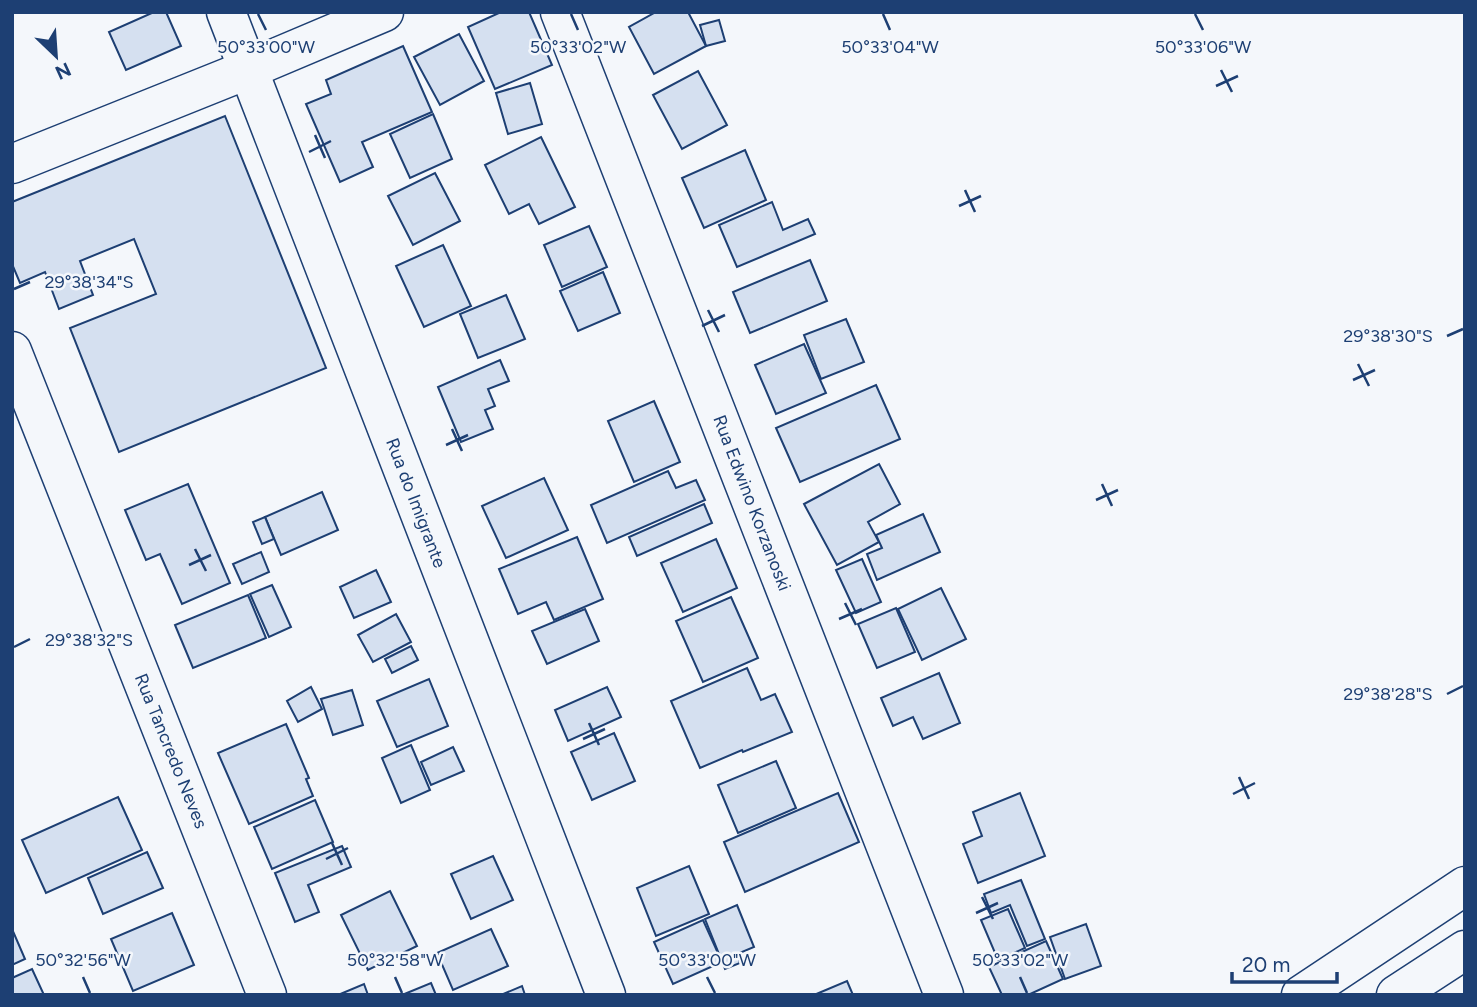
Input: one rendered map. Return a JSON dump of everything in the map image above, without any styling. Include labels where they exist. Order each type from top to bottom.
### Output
[{"type":"street","name":"Rua do Imigrante","points":[[226,12],[606,995]]},
{"type":"street","points":[[12,164],[384,12]]},
{"type":"street","name":"Rua Edwino Korzanoski","points":[[560,12],[944,995]]},
{"type":"street","name":"Rua Tancredo Neves","points":[[12,351],[267,995]]},
{"type":"street","points":[[1301,995],[1465,886]]},
{"type":"street","points":[[1396,995],[1465,950]]},
{"type":"building","points":[[154,12],[166,12],[181,46],[126,70],[109,32]]},
{"type":"building","points":[[501,12],[529,12],[552,65],[495,89],[468,27]]},
{"type":"building","points":[[656,12],[688,12],[706,46],[654,74],[629,27]]},
{"type":"building","points":[[719,20],[725,41],[706,46],[700,25]]},
{"type":"building","points":[[459,34],[484,81],[440,105],[414,57]]},
{"type":"building","points":[[403,46],[432,112],[362,142],[373,167],[340,182],[306,104],[331,94],[326,80]]},
{"type":"building","points":[[698,71],[727,125],[682,149],[653,95]]},
{"type":"building","points":[[530,83],[542,124],[508,134],[496,93]]},
{"type":"building","points":[[433,114],[452,159],[410,178],[390,134]]},
{"type":"building","points":[[225,116],[326,368],[119,452],[70,328],[156,294],[134,239],[80,261],[93,295],[59,309],[45,272],[20,283],[12,264],[12,202]]},
{"type":"building","points":[[541,137],[575,207],[539,224],[529,204],[509,214],[485,165]]},
{"type":"building","points":[[745,150],[766,200],[704,228],[682,178]]},
{"type":"building","points":[[435,173],[460,221],[413,245],[388,196]]},
{"type":"building","points":[[772,202],[783,230],[808,219],[815,234],[737,267],[719,225]]},
{"type":"building","points":[[589,226],[607,267],[562,287],[544,245]]},
{"type":"building","points":[[443,245],[471,306],[424,327],[396,266]]},
{"type":"building","points":[[810,260],[827,301],[750,333],[733,292]]},
{"type":"building","points":[[603,272],[620,313],[578,331],[560,291]]},
{"type":"building","points":[[506,295],[525,339],[478,358],[460,314]]},
{"type":"building","points":[[846,319],[864,362],[821,379],[804,335]]},
{"type":"building","points":[[804,344],[826,393],[776,414],[755,365]]},
{"type":"building","points":[[500,360],[509,381],[488,389],[495,406],[485,410],[493,429],[461,442],[438,387]]},
{"type":"building","points":[[876,385],[900,439],[800,482],[776,428]]},
{"type":"building","points":[[654,401],[680,462],[634,482],[608,421]]},
{"type":"building","points":[[879,464],[900,504],[868,522],[879,542],[837,565],[804,504]]},
{"type":"building","points":[[668,471],[676,488],[696,480],[705,500],[607,543],[591,505]]},
{"type":"building","points":[[544,478],[568,530],[506,558],[482,506]]},
{"type":"building","points":[[188,484],[230,583],[182,604],[160,554],[146,560],[125,510]]},
{"type":"building","points":[[322,492],[338,530],[281,555],[265,517]]},
{"type":"building","points":[[704,504],[712,523],[637,556],[629,537]]},
{"type":"building","points":[[923,514],[940,552],[877,580],[867,554],[882,548],[876,535]]},
{"type":"building","points":[[265,517],[274,539],[262,544],[253,522]]},
{"type":"building","points":[[577,537],[603,599],[554,620],[546,602],[518,614],[499,569]]},
{"type":"building","points":[[716,539],[737,588],[683,612],[661,563]]},
{"type":"building","points":[[261,552],[269,572],[242,584],[233,564]]},
{"type":"building","points":[[862,559],[881,602],[856,613],[836,570]]},
{"type":"building","points":[[376,570],[391,602],[354,618],[340,587]]},
{"type":"building","points":[[272,585],[291,627],[269,637],[250,594]]},
{"type":"building","points":[[941,588],[966,639],[922,660],[898,609]]},
{"type":"building","points":[[248,595],[266,638],[193,668],[175,625]]},
{"type":"building","points":[[731,597],[758,658],[703,682],[676,621]]},
{"type":"building","points":[[896,608],[915,652],[877,668],[858,624]]},
{"type":"building","points":[[585,609],[599,641],[547,664],[532,631]]},
{"type":"building","points":[[396,614],[411,642],[373,662],[358,635]]},
{"type":"building","points":[[411,646],[418,660],[392,673],[385,659]]},
{"type":"building","points":[[747,668],[761,700],[775,694],[792,732],[700,768],[671,701]]},
{"type":"building","points":[[939,673],[960,723],[923,739],[913,717],[893,726],[881,698]]},
{"type":"building","points":[[429,679],[448,726],[397,747],[377,701]]},
{"type":"building","points":[[311,687],[322,709],[298,722],[287,701]]},
{"type":"building","points":[[607,687],[621,717],[568,741],[555,710]]},
{"type":"building","points":[[352,690],[363,725],[333,735],[321,699]]},
{"type":"building","points":[[286,724],[309,778],[306,779],[313,796],[249,824],[218,753]]},
{"type":"building","points":[[614,733],[635,781],[592,800],[571,752]]},
{"type":"building","points":[[411,745],[430,790],[401,803],[382,758]]},
{"type":"building","points":[[453,747],[464,771],[431,785],[421,762]]},
{"type":"building","points":[[776,761],[796,808],[738,833],[718,785]]},
{"type":"building","points":[[838,793],[859,842],[745,892],[724,842]]},
{"type":"building","points":[[1020,793],[1045,856],[978,883],[963,844],[982,836],[973,812]]},
{"type":"building","points":[[118,797],[142,850],[46,893],[22,840]]},
{"type":"building","points":[[315,800],[333,842],[272,869],[254,827]]},
{"type":"building","points":[[342,846],[351,867],[308,885],[319,912],[295,922],[275,873]]},
{"type":"building","points":[[147,852],[163,888],[103,914],[88,878]]},
{"type":"building","points":[[493,856],[513,900],[471,919],[451,874]]},
{"type":"building","points":[[689,866],[709,914],[656,936],[637,888]]},
{"type":"building","points":[[1021,880],[1045,939],[1027,946],[1010,905],[991,913],[984,894]]},
{"type":"building","points":[[390,891],[417,946],[368,970],[341,915]]},
{"type":"building","points":[[737,905],[754,947],[737,954],[740,963],[725,969],[705,919]]},
{"type":"building","points":[[1008,909],[1025,948],[998,960],[981,920]]},
{"type":"building","points":[[172,913],[194,965],[133,991],[111,939]]},
{"type":"building","points":[[703,920],[722,962],[673,984],[654,942]]},
{"type":"building","points":[[1086,924],[1101,966],[1065,979],[1050,937]]},
{"type":"building","points":[[12,929],[25,959],[12,965]]},
{"type":"building","points":[[491,929],[508,966],[453,990],[437,953]]},
{"type":"building","points":[[1046,941],[1063,979],[1028,995],[1002,995],[989,967]]},
{"type":"building","points":[[32,969],[44,995],[12,995],[12,978]]},
{"type":"building","points":[[847,981],[853,995],[814,995]]},
{"type":"building","points":[[431,983],[436,995],[402,995]]},
{"type":"building","points":[[364,984],[368,995],[338,995]]},
{"type":"building","points":[[522,986],[525,995],[501,995]]}]
